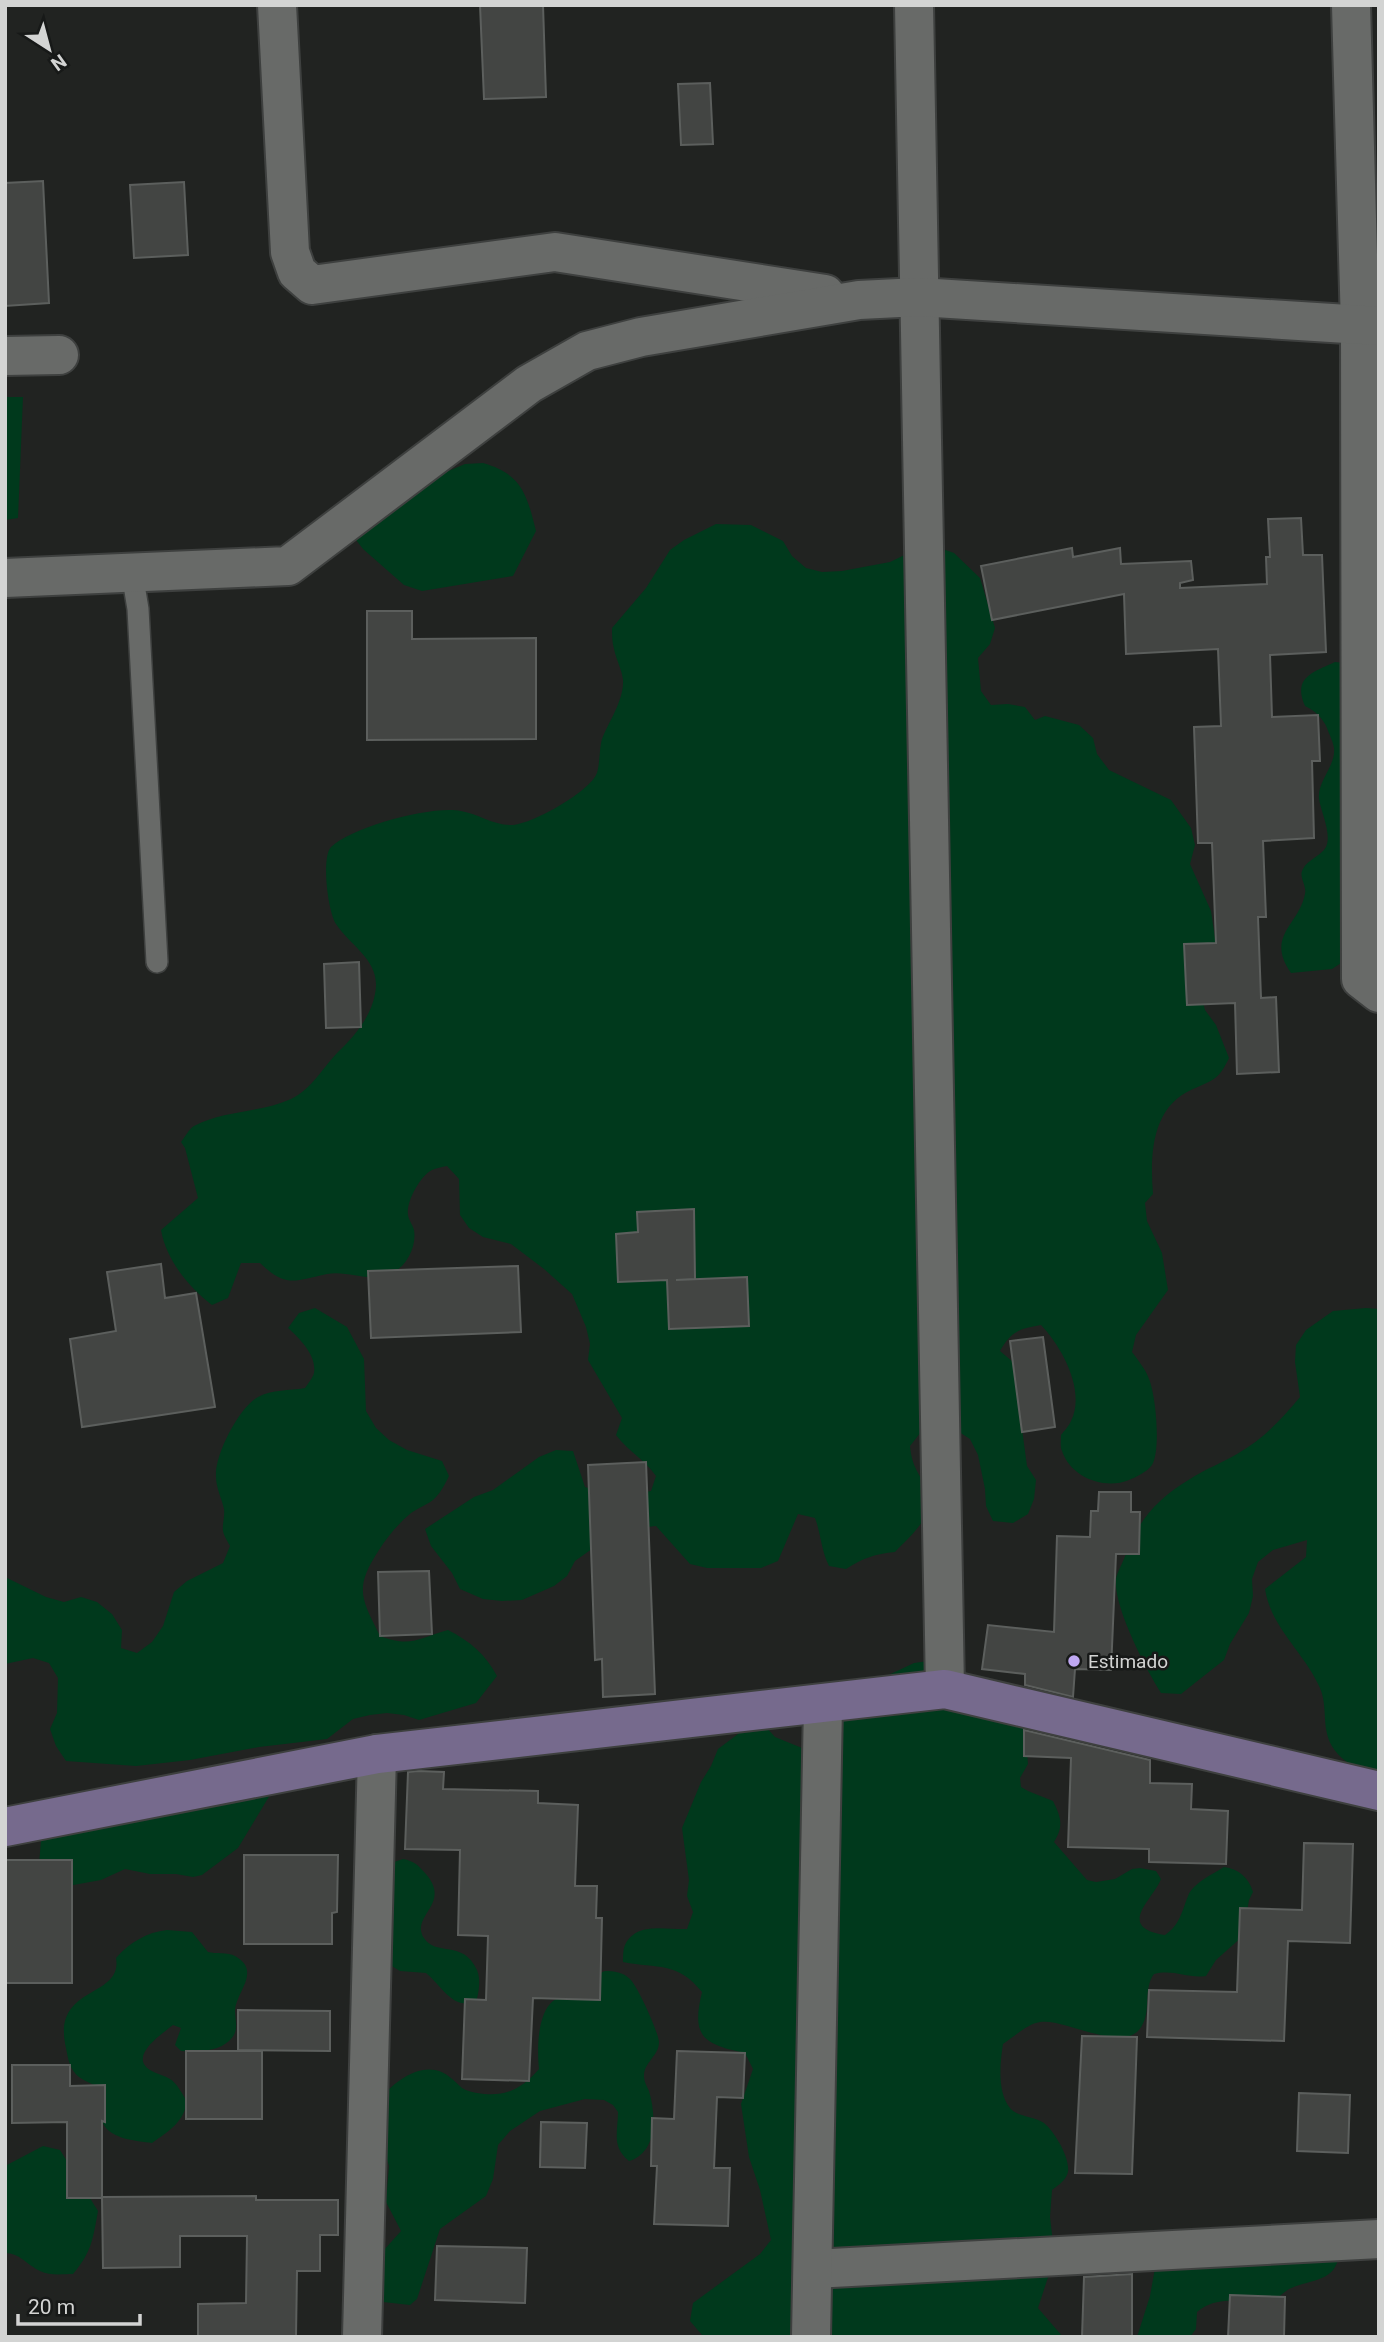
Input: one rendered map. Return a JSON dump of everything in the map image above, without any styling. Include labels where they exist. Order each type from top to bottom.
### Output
[{"type":"street","points":[[277,5],[290,252],[297,272],[312,285],[555,253],[859,300]]},
{"type":"street","points":[[914,5],[946,1689]]},
{"type":"street","points":[[1352,5],[1369,326],[1361,979],[1379,993]]},
{"type":"street","points":[[5,578],[288,566],[529,384],[587,351],[641,337],[859,300],[919,297],[1369,326]]},
{"type":"street","points":[[5,356],[59,355]]},
{"type":"street","points":[[5,1827],[377,1754],[946,1689],[1379,1791]]},
{"type":"street","points":[[811,2337],[823,1705]]},
{"type":"street","points":[[362,2337],[377,1754]]},
{"type":"street","points":[[813,2269],[1379,2239]]},
{"type":"lane","points":[[132,573],[138,609],[157,962]]},
{"type":"green space","points":[[5,397],[23,397],[18,518],[5,520]]},
{"type":"green space","points":[[483,463],[515,480],[526,497],[533,518],[536,531],[513,576],[422,591],[404,585],[363,549],[353,536],[401,491],[465,464]]},
{"type":"green space","points":[[716,524],[751,525],[783,541],[792,556],[806,568],[822,572],[890,562],[921,547],[937,547],[954,553],[980,578],[995,628],[990,644],[978,658],[981,691],[991,705],[1025,707],[1035,720],[1045,716],[1079,725],[1093,738],[1097,754],[1109,770],[1171,800],[1191,828],[1195,845],[1190,864],[1211,911],[1216,945],[1201,995],[1205,1010],[1216,1025],[1229,1058],[1215,1078],[1179,1097],[1169,1108],[1161,1120],[1153,1148],[1153,1194],[1145,1203],[1147,1221],[1162,1253],[1168,1290],[1136,1335],[1132,1352],[1146,1372],[1152,1387],[1156,1423],[1155,1458],[1144,1472],[1120,1483],[1090,1479],[1073,1468],[1061,1449],[1061,1435],[1070,1423],[1075,1409],[1074,1383],[1057,1345],[1041,1325],[1033,1326],[1012,1335],[1000,1351],[1013,1362],[1027,1466],[1036,1480],[1034,1499],[1028,1514],[1013,1523],[993,1521],[986,1506],[978,1455],[970,1439],[956,1430],[921,1432],[910,1446],[914,1465],[929,1501],[920,1525],[895,1552],[869,1557],[846,1569],[829,1566],[815,1518],[798,1514],[778,1561],[761,1568],[707,1568],[690,1564],[656,1526],[639,1528],[603,1541],[575,1561],[567,1576],[554,1586],[522,1600],[483,1599],[460,1589],[452,1573],[431,1546],[425,1529],[474,1497],[493,1490],[539,1457],[556,1450],[573,1451],[585,1487],[593,1490],[618,1494],[651,1491],[656,1476],[616,1435],[622,1418],[588,1360],[590,1344],[586,1327],[572,1294],[511,1244],[483,1237],[469,1228],[460,1215],[459,1179],[447,1166],[427,1173],[415,1190],[408,1210],[414,1230],[412,1250],[401,1267],[382,1276],[335,1273],[291,1280],[277,1276],[260,1263],[241,1263],[228,1298],[212,1305],[179,1272],[161,1230],[198,1198],[181,1142],[190,1129],[217,1117],[279,1104],[298,1095],[351,1039],[370,1010],[375,994],[374,972],[364,955],[336,924],[330,908],[326,862],[331,847],[341,839],[374,825],[431,811],[461,811],[498,823],[520,824],[544,814],[582,790],[596,775],[602,739],[623,688],[612,628],[646,588],[670,550]]},
{"type":"green space","points":[[1335,662],[1345,663],[1347,959],[1332,969],[1291,973],[1281,949],[1282,940],[1302,905],[1305,894],[1301,875],[1303,869],[1324,850],[1328,842],[1319,792],[1334,755],[1333,743],[1325,724],[1305,706],[1301,688],[1307,677]]},
{"type":"green space","points":[[315,1308],[347,1327],[364,1359],[366,1411],[376,1428],[389,1440],[407,1450],[442,1461],[449,1476],[433,1500],[411,1513],[398,1526],[371,1563],[363,1584],[363,1593],[373,1623],[380,1636],[400,1641],[415,1640],[448,1630],[477,1649],[497,1676],[476,1703],[419,1720],[387,1713],[353,1719],[327,1739],[136,1766],[66,1761],[56,1746],[50,1729],[57,1713],[58,1678],[49,1663],[33,1658],[5,1664],[5,1577],[46,1597],[64,1602],[81,1597],[97,1602],[112,1614],[122,1630],[121,1648],[137,1653],[152,1642],[163,1626],[174,1592],[187,1581],[223,1563],[230,1546],[223,1531],[224,1509],[216,1481],[216,1468],[223,1445],[243,1411],[258,1397],[305,1388],[314,1373],[313,1360],[288,1328],[299,1313]]},
{"type":"green space","points":[[1379,1309],[1379,1770],[1351,1764],[1335,1751],[1327,1733],[1320,1688],[1268,1603],[1265,1589],[1306,1557],[1307,1540],[1273,1550],[1258,1562],[1252,1579],[1253,1596],[1249,1613],[1230,1644],[1224,1660],[1181,1694],[1161,1693],[1139,1654],[1116,1591],[1118,1572],[1135,1534],[1157,1504],[1190,1479],[1255,1442],[1279,1421],[1300,1397],[1295,1362],[1296,1345],[1306,1330],[1333,1311]]},
{"type":"green space","points":[[949,1658],[1024,1718],[1028,1764],[1020,1778],[1021,1787],[1053,1801],[1060,1822],[1054,1842],[1087,1880],[1096,1882],[1115,1879],[1132,1869],[1156,1871],[1161,1879],[1141,1912],[1140,1919],[1142,1926],[1165,1935],[1177,1922],[1194,1887],[1224,1867],[1234,1870],[1246,1878],[1253,1892],[1249,1900],[1243,1936],[1216,1960],[1206,1976],[1154,1974],[1150,1980],[1146,2016],[1139,2030],[1130,2036],[1105,2036],[1051,2022],[1040,2022],[1025,2028],[1003,2044],[1000,2077],[1006,2101],[1013,2111],[1040,2121],[1048,2127],[1058,2140],[1067,2163],[1066,2177],[1052,2190],[1050,2217],[1053,2262],[1038,2308],[1063,2337],[702,2335],[690,2321],[693,2303],[760,2254],[771,2240],[760,2190],[749,2157],[741,2104],[753,2069],[745,2053],[719,2046],[704,2036],[698,2019],[702,1992],[693,1982],[666,1968],[623,1962],[624,1947],[630,1937],[644,1930],[687,1929],[693,1912],[687,1896],[689,1880],[682,1828],[718,1749],[746,1728],[764,1725],[775,1737],[807,1750],[859,1689],[914,1663]]},
{"type":"green space","points":[[273,1790],[238,1848],[202,1875],[193,1877],[150,1874],[125,1869],[101,1880],[68,1886],[39,1864],[42,1828]]},
{"type":"green space","points":[[403,1859],[418,1866],[425,1873],[435,1893],[422,1922],[424,1938],[435,1947],[457,1951],[471,1961],[479,1978],[476,2002],[460,2003],[426,1973],[400,1971],[385,1962],[381,1874],[394,1862]]},
{"type":"green space","points":[[167,1930],[192,1932],[208,1952],[235,1956],[247,1968],[247,1975],[236,2003],[236,2030],[224,2045],[200,2051],[181,2051],[175,2045],[181,2028],[173,2025],[145,2052],[144,2064],[173,2081],[187,2101],[179,2120],[152,2143],[123,2138],[105,2126],[101,2113],[103,2091],[73,2071],[66,2048],[64,2027],[68,2013],[77,2002],[109,1980],[115,1971],[116,1958],[121,1953],[146,1936]]},
{"type":"green space","points":[[605,1971],[618,1972],[630,1979],[658,2036],[657,2051],[646,2067],[644,2076],[653,2111],[652,2132],[645,2150],[629,2161],[623,2155],[617,2138],[618,2112],[604,2100],[585,2099],[540,2111],[510,2131],[498,2145],[493,2179],[486,2196],[440,2229],[417,2299],[410,2305],[374,2301],[383,2251],[401,2231],[386,2202],[389,2166],[384,2149],[380,2099],[404,2077],[427,2069],[443,2073],[462,2088],[477,2093],[504,2093],[519,2087],[539,2069],[539,2033],[548,2007],[556,1999],[578,1989]]},
{"type":"green space","points":[[43,2146],[60,2150],[98,2211],[88,2252],[73,2274],[44,2273],[19,2257],[5,2253],[5,2166]]},
{"type":"green space","points":[[1339,2253],[1337,2263],[1328,2275],[1289,2289],[1269,2303],[1229,2301],[1203,2308],[1197,2312],[1196,2329],[1190,2337],[1137,2337],[1150,2296],[1155,2268]]},
{"type":"building","points":[[480,5],[543,5],[546,97],[484,99]]},
{"type":"building","points":[[710,83],[713,144],[681,145],[678,84]]},
{"type":"building","points":[[43,181],[49,303],[5,306],[5,183]]},
{"type":"building","points":[[184,182],[188,255],[134,258],[130,185]]},
{"type":"building","points":[[1301,518],[1303,555],[1322,555],[1326,652],[1270,655],[1272,717],[1318,715],[1320,761],[1312,761],[1314,838],[1263,841],[1266,917],[1258,917],[1261,998],[1276,997],[1279,1072],[1237,1074],[1235,1003],[1187,1005],[1184,944],[1216,943],[1212,843],[1198,843],[1194,727],[1221,726],[1218,649],[1126,654],[1124,594],[992,620],[981,566],[1072,548],[1073,557],[1120,548],[1121,564],[1191,561],[1193,580],[1180,583],[1180,588],[1267,584],[1266,557],[1270,557],[1268,519]]},
{"type":"building","points":[[367,611],[412,611],[412,639],[536,638],[536,739],[367,740]]},
{"type":"building","points":[[359,962],[361,1027],[326,1028],[324,964]]},
{"type":"building","points":[[694,1209],[695,1279],[676,1280],[747,1277],[749,1326],[669,1329],[667,1280],[618,1282],[616,1234],[638,1232],[637,1212]]},
{"type":"building","points":[[161,1264],[165,1298],[196,1293],[215,1407],[82,1427],[70,1339],[116,1331],[107,1272]]},
{"type":"building","points":[[518,1266],[521,1332],[371,1338],[368,1271]]},
{"type":"building","points":[[1043,1337],[1055,1427],[1022,1432],[1010,1341]]},
{"type":"building","points":[[646,1462],[655,1694],[603,1697],[602,1659],[595,1660],[588,1465]]},
{"type":"building","points":[[1099,1492],[1131,1492],[1131,1512],[1140,1512],[1139,1554],[1116,1554],[1111,1670],[1075,1669],[1073,1697],[1025,1685],[1025,1674],[982,1669],[988,1625],[1054,1632],[1057,1536],[1090,1537],[1091,1511],[1098,1511]]},
{"type":"building","points":[[429,1571],[432,1634],[380,1636],[378,1572]]},
{"type":"building","points":[[1024,1730],[1150,1760],[1150,1783],[1192,1784],[1191,1809],[1228,1811],[1226,1864],[1149,1862],[1149,1849],[1068,1847],[1071,1758],[1024,1756]]},
{"type":"building","points":[[408,1772],[444,1772],[443,1789],[538,1791],[538,1803],[578,1805],[575,1886],[597,1886],[596,1918],[602,1918],[600,2000],[533,1998],[529,2081],[462,2079],[465,1999],[486,2000],[488,1936],[458,1935],[460,1850],[405,1849]]},
{"type":"building","points":[[1304,1843],[1353,1844],[1350,1943],[1288,1941],[1284,2041],[1147,2037],[1149,1990],[1237,1992],[1240,1908],[1302,1910]]},
{"type":"building","points":[[244,1855],[338,1855],[337,1912],[332,1913],[332,1944],[244,1944]]},
{"type":"building","points":[[5,1860],[72,1860],[72,1983],[5,1983]]},
{"type":"building","points":[[238,2010],[330,2011],[330,2051],[238,2050]]},
{"type":"building","points":[[1082,2036],[1137,2037],[1132,2174],[1075,2173]]},
{"type":"building","points":[[186,2051],[262,2051],[262,2119],[186,2119]]},
{"type":"building","points":[[677,2051],[745,2053],[743,2098],[717,2097],[714,2168],[730,2168],[728,2226],[654,2224],[657,2166],[651,2166],[652,2118],[674,2119]]},
{"type":"building","points":[[12,2065],[70,2065],[70,2086],[105,2085],[102,2198],[67,2198],[67,2122],[12,2123]]},
{"type":"building","points":[[1299,2093],[1350,2095],[1348,2153],[1297,2151]]},
{"type":"building","points":[[541,2122],[587,2123],[585,2168],[540,2167]]},
{"type":"building","points":[[256,2196],[256,2200],[338,2200],[338,2235],[320,2235],[320,2271],[297,2271],[296,2337],[198,2337],[198,2304],[246,2303],[247,2236],[180,2236],[180,2267],[103,2268],[102,2197]]},
{"type":"building","points":[[437,2246],[527,2248],[525,2303],[435,2300]]},
{"type":"building","points":[[1132,2274],[1132,2337],[1082,2337],[1084,2277]]},
{"type":"building","points":[[1230,2295],[1285,2297],[1284,2337],[1228,2337]]},
{"type":"place","name":"Estimado","points":[[1074,1661]]}]
